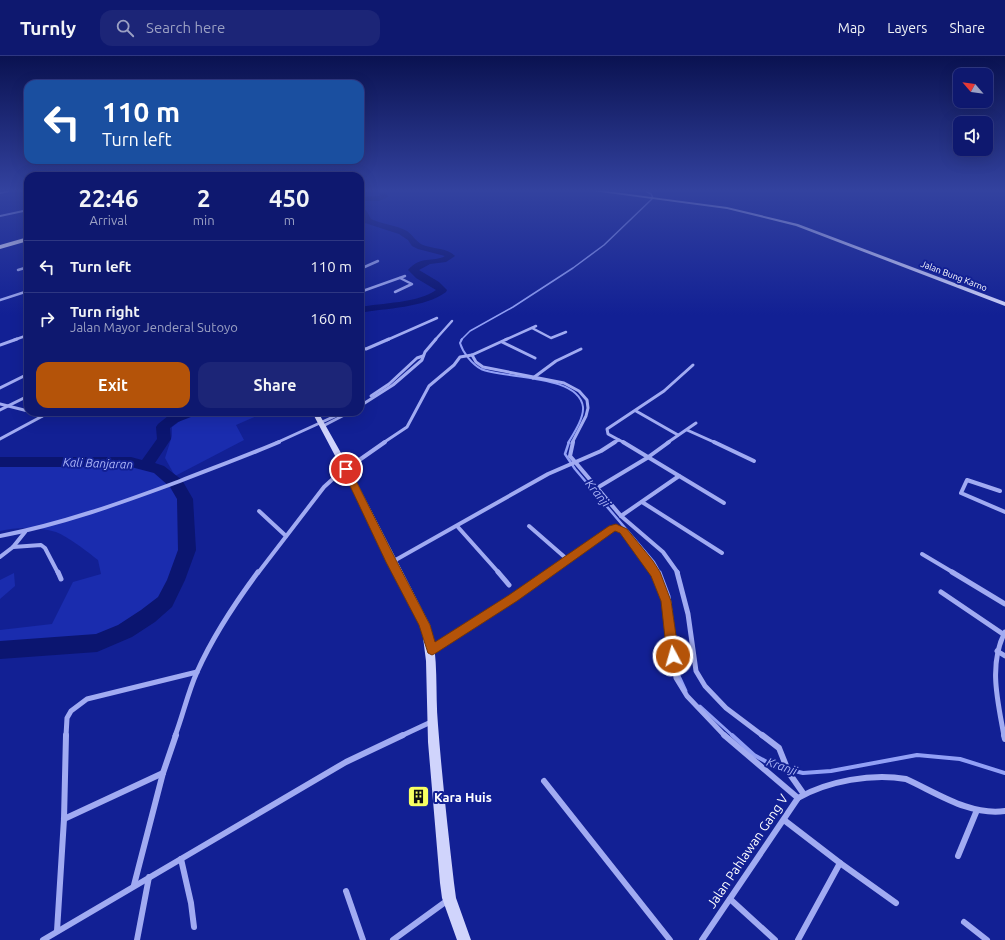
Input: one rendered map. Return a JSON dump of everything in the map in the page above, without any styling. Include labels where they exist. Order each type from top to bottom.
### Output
[{"type":"main road","name":"Jalan Bung Karno","points":[[816,232],[1005,304]]},
{"type":"main road","points":[[0,248],[24,241]]},
{"type":"main road","points":[[317,416],[346,469],[425,625],[432,650],[432,722],[449,898],[464,940]]},
{"type":"street","points":[[364,267],[378,261]]},
{"type":"street","points":[[18,270],[24,268]]},
{"type":"street","points":[[364,291],[405,276]]},
{"type":"street","points":[[395,292],[412,284],[400,278]]},
{"type":"street","points":[[0,300],[24,292]]},
{"type":"street","points":[[364,349],[436,318]]},
{"type":"street","points":[[364,403],[393,385],[422,360],[423,356],[452,321]]},
{"type":"street","points":[[134,885],[163,773],[197,672],[225,620],[240,596],[324,487],[346,469],[410,423],[429,386],[454,365],[460,357],[471,355],[536,326]]},
{"type":"street","points":[[532,328],[551,338],[566,332]]},
{"type":"street","points":[[0,345],[24,336]]},
{"type":"street","points":[[502,342],[535,358]]},
{"type":"street","points":[[533,378],[556,361],[581,349]]},
{"type":"street","points":[[471,355],[476,362],[483,367],[564,383],[580,392],[587,400],[588,412],[570,450],[570,456],[573,463],[621,516],[662,552],[678,573],[688,614],[696,671],[705,686],[726,708],[779,748],[800,795]]},
{"type":"street","points":[[364,400],[389,384],[417,358],[423,356]]},
{"type":"street","points":[[693,365],[664,391],[607,429],[608,434],[646,458],[724,503]]},
{"type":"street","points":[[0,388],[24,376]]},
{"type":"street","points":[[0,410],[24,398]]},
{"type":"street","points":[[0,404],[24,410]]},
{"type":"street","points":[[636,411],[678,435]]},
{"type":"street","points":[[1,438],[42,416]]},
{"type":"street","points":[[322,425],[337,416]]},
{"type":"street","points":[[0,536],[26,532],[61,523],[144,494],[241,458],[341,416]]},
{"type":"street","points":[[597,488],[646,458],[696,423]]},
{"type":"street","points":[[687,430],[754,461]]},
{"type":"street","points":[[392,562],[548,474],[601,451],[619,440]]},
{"type":"street","points":[[621,516],[679,476]]},
{"type":"street","points":[[1000,491],[967,480],[961,493],[1005,512]]},
{"type":"street","points":[[642,502],[722,553]]},
{"type":"street","points":[[259,511],[286,536]]},
{"type":"street","points":[[457,526],[508,584]]},
{"type":"street","points":[[530,526],[568,560]]},
{"type":"street","points":[[432,650],[513,598],[612,529],[616,528],[623,531],[650,564],[656,575],[666,601],[676,678],[687,696],[732,743],[800,795]]},
{"type":"street","points":[[0,558],[13,547],[26,532]]},
{"type":"street","points":[[13,547],[41,545],[45,548],[61,579]]},
{"type":"street","points":[[922,554],[1005,604]]},
{"type":"street","points":[[941,592],[964,609],[1004,633],[997,651],[996,665],[997,686],[1005,739]]},
{"type":"street","points":[[997,651],[1005,656]]},
{"type":"street","points":[[57,931],[64,819],[68,718],[71,711],[87,699],[197,672]]},
{"type":"street","points":[[43,940],[134,885],[346,762],[432,722]]},
{"type":"street","points":[[64,819],[163,773]]},
{"type":"street","name":"Jalan Pahlawan Gang V","points":[[702,940],[800,795],[820,787],[881,777],[899,777],[977,810],[998,813],[1005,811]]},
{"type":"street","points":[[544,781],[670,940]]},
{"type":"street","points":[[958,856],[977,810]]},
{"type":"street","points":[[784,820],[896,904]]},
{"type":"street","points":[[180,859],[191,903],[194,927]]},
{"type":"street","points":[[798,940],[840,863]]},
{"type":"street","points":[[137,940],[149,877]]},
{"type":"street","points":[[346,891],[363,940]]},
{"type":"street","points":[[393,940],[449,898]]},
{"type":"street","points":[[730,899],[775,940]]},
{"type":"street","points":[[964,922],[987,940]]},
{"type":"shaded area","points":[[194,416],[257,416],[236,425],[244,440],[175,476],[165,458],[172,436],[172,427],[184,418]]},
{"type":"shaded area","points":[[0,462],[131,462],[159,469],[176,484],[185,499],[187,550],[176,580],[165,602],[148,616],[125,631],[97,643],[0,650],[0,630],[52,624],[73,582],[101,574],[98,560],[61,534],[42,529],[28,528],[0,531]]},
{"type":"shaded area","points":[[14,573],[15,586],[0,599],[0,580]]},
{"type":"building","name":"Kara Huis","points":[[423,790],[425,799],[415,803],[413,794]]},
{"type":"waterway","name":"Kranji","points":[[364,309],[417,301],[428,298],[442,290],[435,284],[419,276],[413,270],[426,262],[443,260],[450,256],[448,254],[421,247],[415,244],[411,238],[402,232]]},
{"type":"waterway","name":"Kranji","points":[[462,339],[470,331],[513,307],[573,268],[604,245],[617,232]]},
{"type":"waterway","name":"Kranji","points":[[462,339],[460,343],[461,347],[471,361],[481,369],[555,383],[569,389],[578,396],[583,407],[582,416],[568,443]]},
{"type":"waterway","name":"Kranji","points":[[145,466],[164,439],[163,427],[173,419],[181,416]]},
{"type":"waterway","name":"Kranji","points":[[569,442],[565,454],[575,469],[654,562],[660,573]]},
{"type":"waterway","name":"Kali Banjaran","points":[[0,462],[131,462],[145,466]]},
{"type":"waterway","name":"Kali Banjaran","points":[[0,650],[97,643],[125,631],[148,616],[165,602],[176,580],[187,550],[185,499],[176,484],[159,469],[145,466]]},
{"type":"waterway","name":"Kranji","points":[[660,572],[669,596],[679,676],[686,691]]},
{"type":"waterway","name":"Kranji","points":[[700,706],[733,736]]},
{"type":"waterway","name":"Kranji","points":[[732,735],[754,755],[774,766],[803,773],[831,771],[917,755],[960,759],[1005,773]]},
{"type":"place","name":"Kara Huis","points":[[419,797]]},
{"type":"route","points":[[346,469],[425,625],[432,650],[513,598],[612,529],[616,528],[623,531],[650,564],[656,575],[666,601],[673,656]]}]
